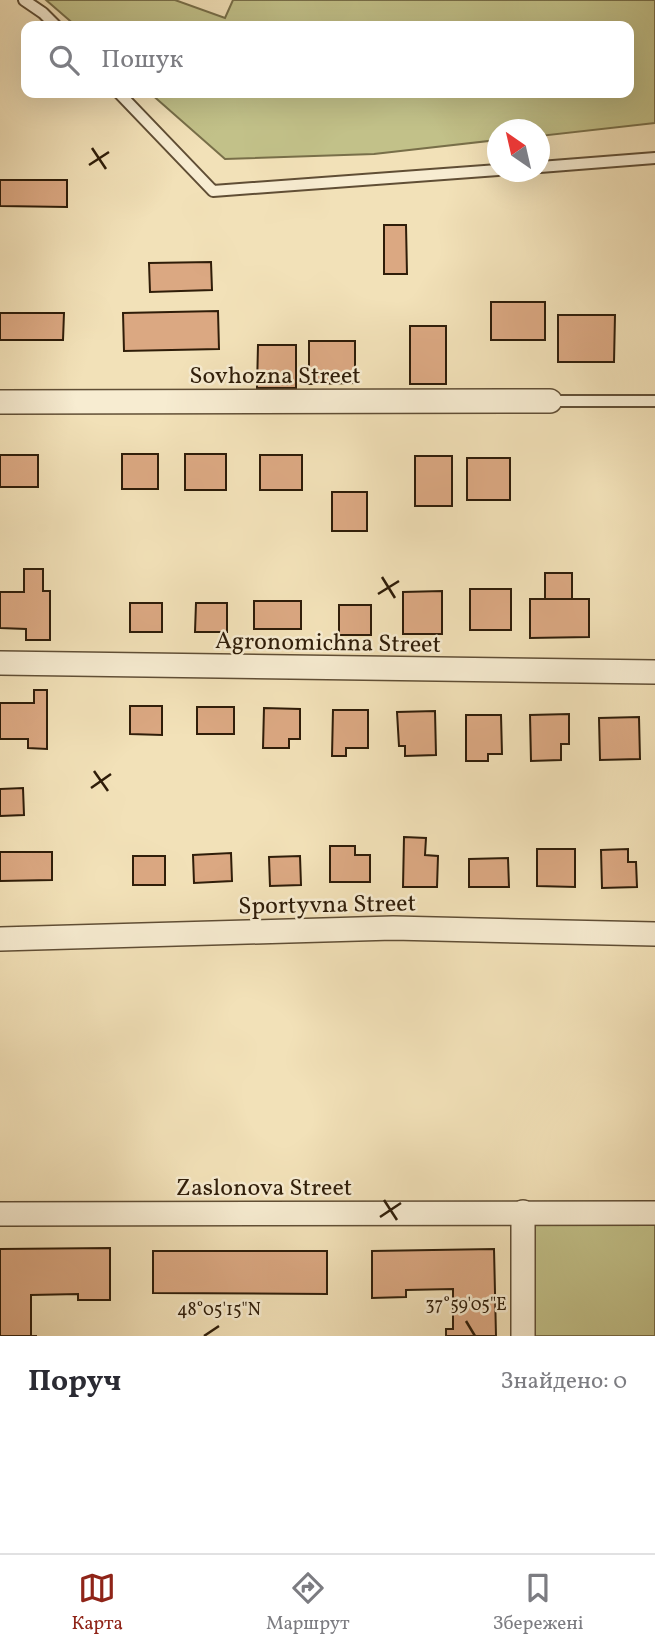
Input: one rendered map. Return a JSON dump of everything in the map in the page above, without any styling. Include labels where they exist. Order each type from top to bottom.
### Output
[{"type":"street","name":"Sovhozna Street","points":[[0,402],[550,401]]},
{"type":"street","name":"Agronomichna Street","points":[[0,663],[655,672]]},
{"type":"street","name":"Sportyvna Street","points":[[0,939],[393,928],[655,934]]},
{"type":"street","points":[[523,1212],[523,1336]]},
{"type":"street","name":"Zaslonova Street","points":[[0,1214],[655,1213]]},
{"type":"lane","points":[[24,0],[51,21]]},
{"type":"lane","points":[[124,98],[213,191],[487,171]]},
{"type":"lane","points":[[550,166],[655,158]]},
{"type":"lane","points":[[550,401],[655,401]]},
{"type":"shaded area","points":[[46,0],[175,0],[225,18],[233,0],[655,0],[655,123],[550,135],[550,119],[487,119],[487,141],[374,154],[225,159],[156,98],[634,98],[634,21],[70,21]]},
{"type":"shaded area","points":[[523,1212],[655,1213],[655,1336],[523,1336]]},
{"type":"building","points":[[0,180],[67,180],[67,207],[0,206]]},
{"type":"building","points":[[384,225],[406,225],[407,274],[384,274]]},
{"type":"building","points":[[211,262],[212,290],[150,292],[149,263]]},
{"type":"building","points":[[491,302],[545,302],[545,340],[491,340]]},
{"type":"building","points":[[218,311],[219,349],[124,351],[123,313]]},
{"type":"building","points":[[0,313],[64,313],[63,340],[0,340]]},
{"type":"building","points":[[558,315],[615,315],[614,362],[558,362]]},
{"type":"building","points":[[410,326],[446,326],[446,384],[410,384]]},
{"type":"building","points":[[309,341],[355,341],[355,383],[309,384]]},
{"type":"building","points":[[258,345],[296,345],[296,388],[257,388]]},
{"type":"building","points":[[122,454],[158,454],[158,489],[122,489]]},
{"type":"building","points":[[185,454],[226,454],[226,490],[185,490]]},
{"type":"building","points":[[0,455],[38,455],[38,487],[0,487]]},
{"type":"building","points":[[260,455],[302,455],[302,490],[260,490]]},
{"type":"building","points":[[415,456],[452,456],[452,506],[415,506]]},
{"type":"building","points":[[467,458],[510,458],[510,500],[467,500]]},
{"type":"building","points":[[332,492],[367,492],[367,531],[332,531]]},
{"type":"building","points":[[24,569],[43,569],[43,591],[50,591],[50,640],[26,640],[26,629],[0,628],[0,592],[24,592]]},
{"type":"building","points":[[545,573],[572,573],[572,599],[545,599]]},
{"type":"building","points":[[470,589],[511,589],[511,630],[470,630]]},
{"type":"building","points":[[442,591],[442,634],[403,634],[403,592]]},
{"type":"building","points":[[530,599],[589,599],[589,637],[530,638]]},
{"type":"building","points":[[254,601],[301,601],[301,629],[254,629]]},
{"type":"building","points":[[130,603],[162,603],[162,632],[130,632]]},
{"type":"building","points":[[196,603],[227,603],[227,632],[195,632]]},
{"type":"building","points":[[339,605],[371,605],[371,635],[339,635]]},
{"type":"building","points":[[34,690],[47,690],[47,749],[28,748],[28,739],[0,739],[0,703],[34,703]]},
{"type":"building","points":[[130,706],[162,706],[162,735],[130,734]]},
{"type":"building","points":[[197,707],[234,707],[234,734],[197,734]]},
{"type":"building","points":[[264,708],[300,709],[300,739],[289,739],[289,748],[263,748]]},
{"type":"building","points":[[333,710],[368,710],[368,748],[346,748],[346,756],[332,756]]},
{"type":"building","points":[[435,711],[436,755],[405,756],[405,746],[399,746],[397,712]]},
{"type":"building","points":[[569,714],[569,744],[561,744],[561,760],[531,761],[530,715]]},
{"type":"building","points":[[466,715],[501,715],[502,754],[488,754],[488,761],[466,761]]},
{"type":"building","points":[[639,717],[640,759],[600,760],[599,718]]},
{"type":"building","points":[[23,788],[24,815],[0,816],[0,789]]},
{"type":"building","points":[[404,837],[426,838],[425,855],[438,856],[437,887],[403,887]]},
{"type":"building","points":[[330,846],[355,846],[355,855],[370,855],[370,882],[330,882]]},
{"type":"building","points":[[537,849],[575,849],[575,887],[537,886]]},
{"type":"building","points":[[628,849],[628,862],[636,862],[637,887],[602,888],[601,850]]},
{"type":"building","points":[[0,852],[52,852],[52,880],[0,881]]},
{"type":"building","points":[[231,853],[232,881],[194,883],[193,855]]},
{"type":"building","points":[[133,856],[165,856],[165,885],[133,885]]},
{"type":"building","points":[[300,856],[301,885],[270,886],[269,857]]},
{"type":"building","points":[[508,858],[509,887],[469,887],[469,859]]},
{"type":"building","points":[[110,1248],[110,1300],[78,1300],[78,1294],[31,1295],[31,1336],[0,1336],[0,1249]]},
{"type":"building","points":[[494,1249],[496,1336],[446,1336],[446,1329],[453,1329],[453,1289],[406,1290],[406,1297],[372,1298],[372,1251]]},
{"type":"building","points":[[153,1251],[327,1251],[327,1294],[153,1293]]}]
